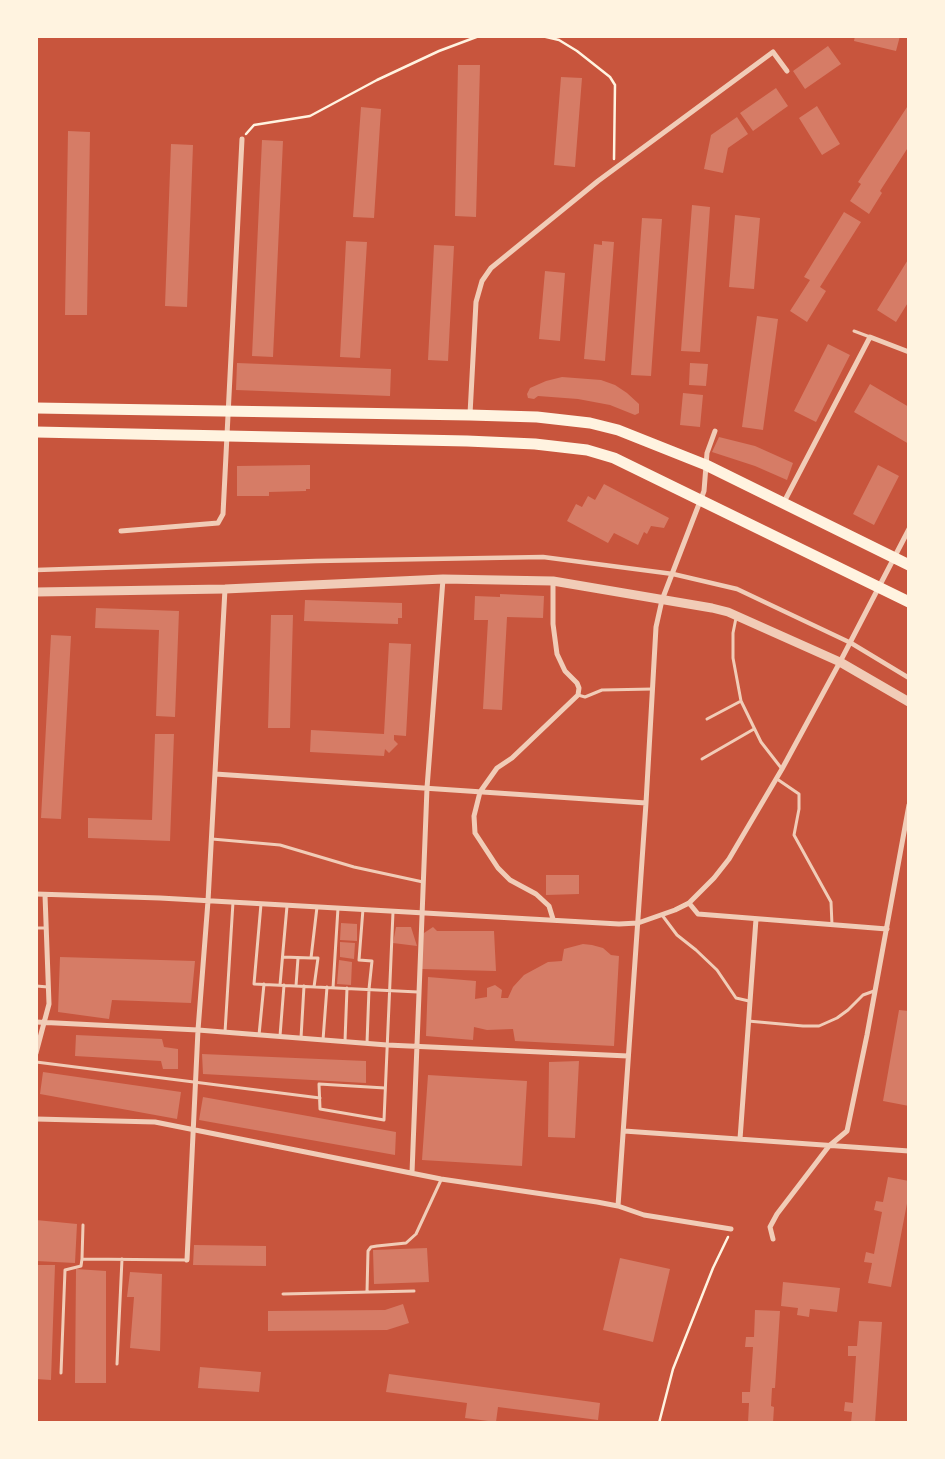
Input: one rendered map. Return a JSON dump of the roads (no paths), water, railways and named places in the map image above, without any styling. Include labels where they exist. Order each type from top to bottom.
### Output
[{"type":"main road","points":[[36,408],[470,415],[537,417],[590,423],[618,430],[706,465],[909,564]]},
{"type":"main road","points":[[36,432],[467,441],[534,444],[587,450],[614,458],[909,602]]},
{"type":"street","points":[[470,415],[475,314],[482,281],[497,262],[614,169],[773,52],[787,71]]},
{"type":"street","points":[[120,531],[218,523],[224,514],[242,139]]},
{"type":"street","points":[[784,502],[870,337],[909,352]]},
{"type":"street","points":[[618,1206],[654,689],[656,627],[662,600],[704,491],[707,452],[715,431]]},
{"type":"street","points":[[36,894],[317,906],[619,924],[638,923],[661,915],[688,903],[714,878],[729,859],[782,769],[851,643],[893,557],[909,529]]},
{"type":"street","points":[[36,570],[316,561],[543,557],[673,574],[737,589],[851,643],[909,678]]},
{"type":"street","points":[[412,1174],[422,882],[427,788],[443,579]]},
{"type":"street","points":[[36,592],[225,589],[443,579],[553,581],[712,608],[737,616],[840,662],[909,702]]},
{"type":"street","points":[[553,581],[553,624],[557,654],[565,671],[577,683],[578,695],[512,758],[497,768],[480,792],[474,816],[475,833],[478,840],[498,868],[510,880],[536,894],[548,906],[553,919]]},
{"type":"street","points":[[187,1260],[198,1030],[208,901],[225,589]]},
{"type":"street","points":[[215,774],[646,803]]},
{"type":"street","points":[[773,1239],[770,1227],[773,1219],[829,1146],[847,1131],[909,805]]},
{"type":"street","points":[[36,1053],[49,1004],[45,895]]},
{"type":"street","points":[[688,903],[698,914],[886,929]]},
{"type":"street","points":[[740,1139],[756,919]]},
{"type":"street","points":[[36,1022],[198,1030],[387,1045],[628,1056]]},
{"type":"street","points":[[36,1119],[155,1122],[412,1174],[618,1206],[644,1215],[731,1229]]},
{"type":"street","points":[[624,1131],[909,1151]]},
{"type":"lane","points":[[854,331],[870,337]]},
{"type":"lane","points":[[737,616],[733,658],[741,701],[754,729],[782,769]]},
{"type":"lane","points":[[578,695],[585,697],[602,690],[654,689]]},
{"type":"lane","points":[[707,719],[741,701]]},
{"type":"lane","points":[[702,759],[754,729]]},
{"type":"lane","points":[[776,779],[799,794],[799,809],[794,835],[831,902],[832,924]]},
{"type":"lane","points":[[211,839],[280,845],[354,867],[422,882]]},
{"type":"lane","points":[[224,1032],[233,902]]},
{"type":"lane","points":[[261,904],[254,984],[418,992]]},
{"type":"lane","points":[[280,985],[287,905]]},
{"type":"lane","points":[[311,958],[317,906]]},
{"type":"lane","points":[[333,988],[338,908]]},
{"type":"lane","points":[[363,909],[359,960],[372,961],[367,1043]]},
{"type":"lane","points":[[385,1088],[319,1084],[320,1109],[384,1120],[394,910]]},
{"type":"lane","points":[[661,915],[676,935],[696,950],[717,970],[736,998],[750,1001]]},
{"type":"lane","points":[[36,928],[46,928]]},
{"type":"lane","points":[[283,957],[318,958],[314,987]]},
{"type":"lane","points":[[296,986],[298,958]]},
{"type":"lane","points":[[258,1035],[264,984]]},
{"type":"lane","points":[[280,1037],[284,985]]},
{"type":"lane","points":[[36,986],[48,987]]},
{"type":"lane","points":[[301,1038],[304,986]]},
{"type":"lane","points":[[323,1040],[327,987]]},
{"type":"lane","points":[[345,1042],[347,988]]},
{"type":"lane","points":[[748,1021],[818,1026],[837,1018],[864,995],[875,991]]},
{"type":"lane","points":[[36,1062],[320,1098]]},
{"type":"lane","points":[[367,1292],[368,1251],[371,1247],[406,1243],[416,1234],[441,1179]]},
{"type":"lane","points":[[61,1373],[65,1270],[81,1266],[83,1226]]},
{"type":"lane","points":[[82,1259],[187,1260]]},
{"type":"lane","points":[[117,1364],[122,1259]]},
{"type":"lane","points":[[283,1294],[414,1291]]}]
